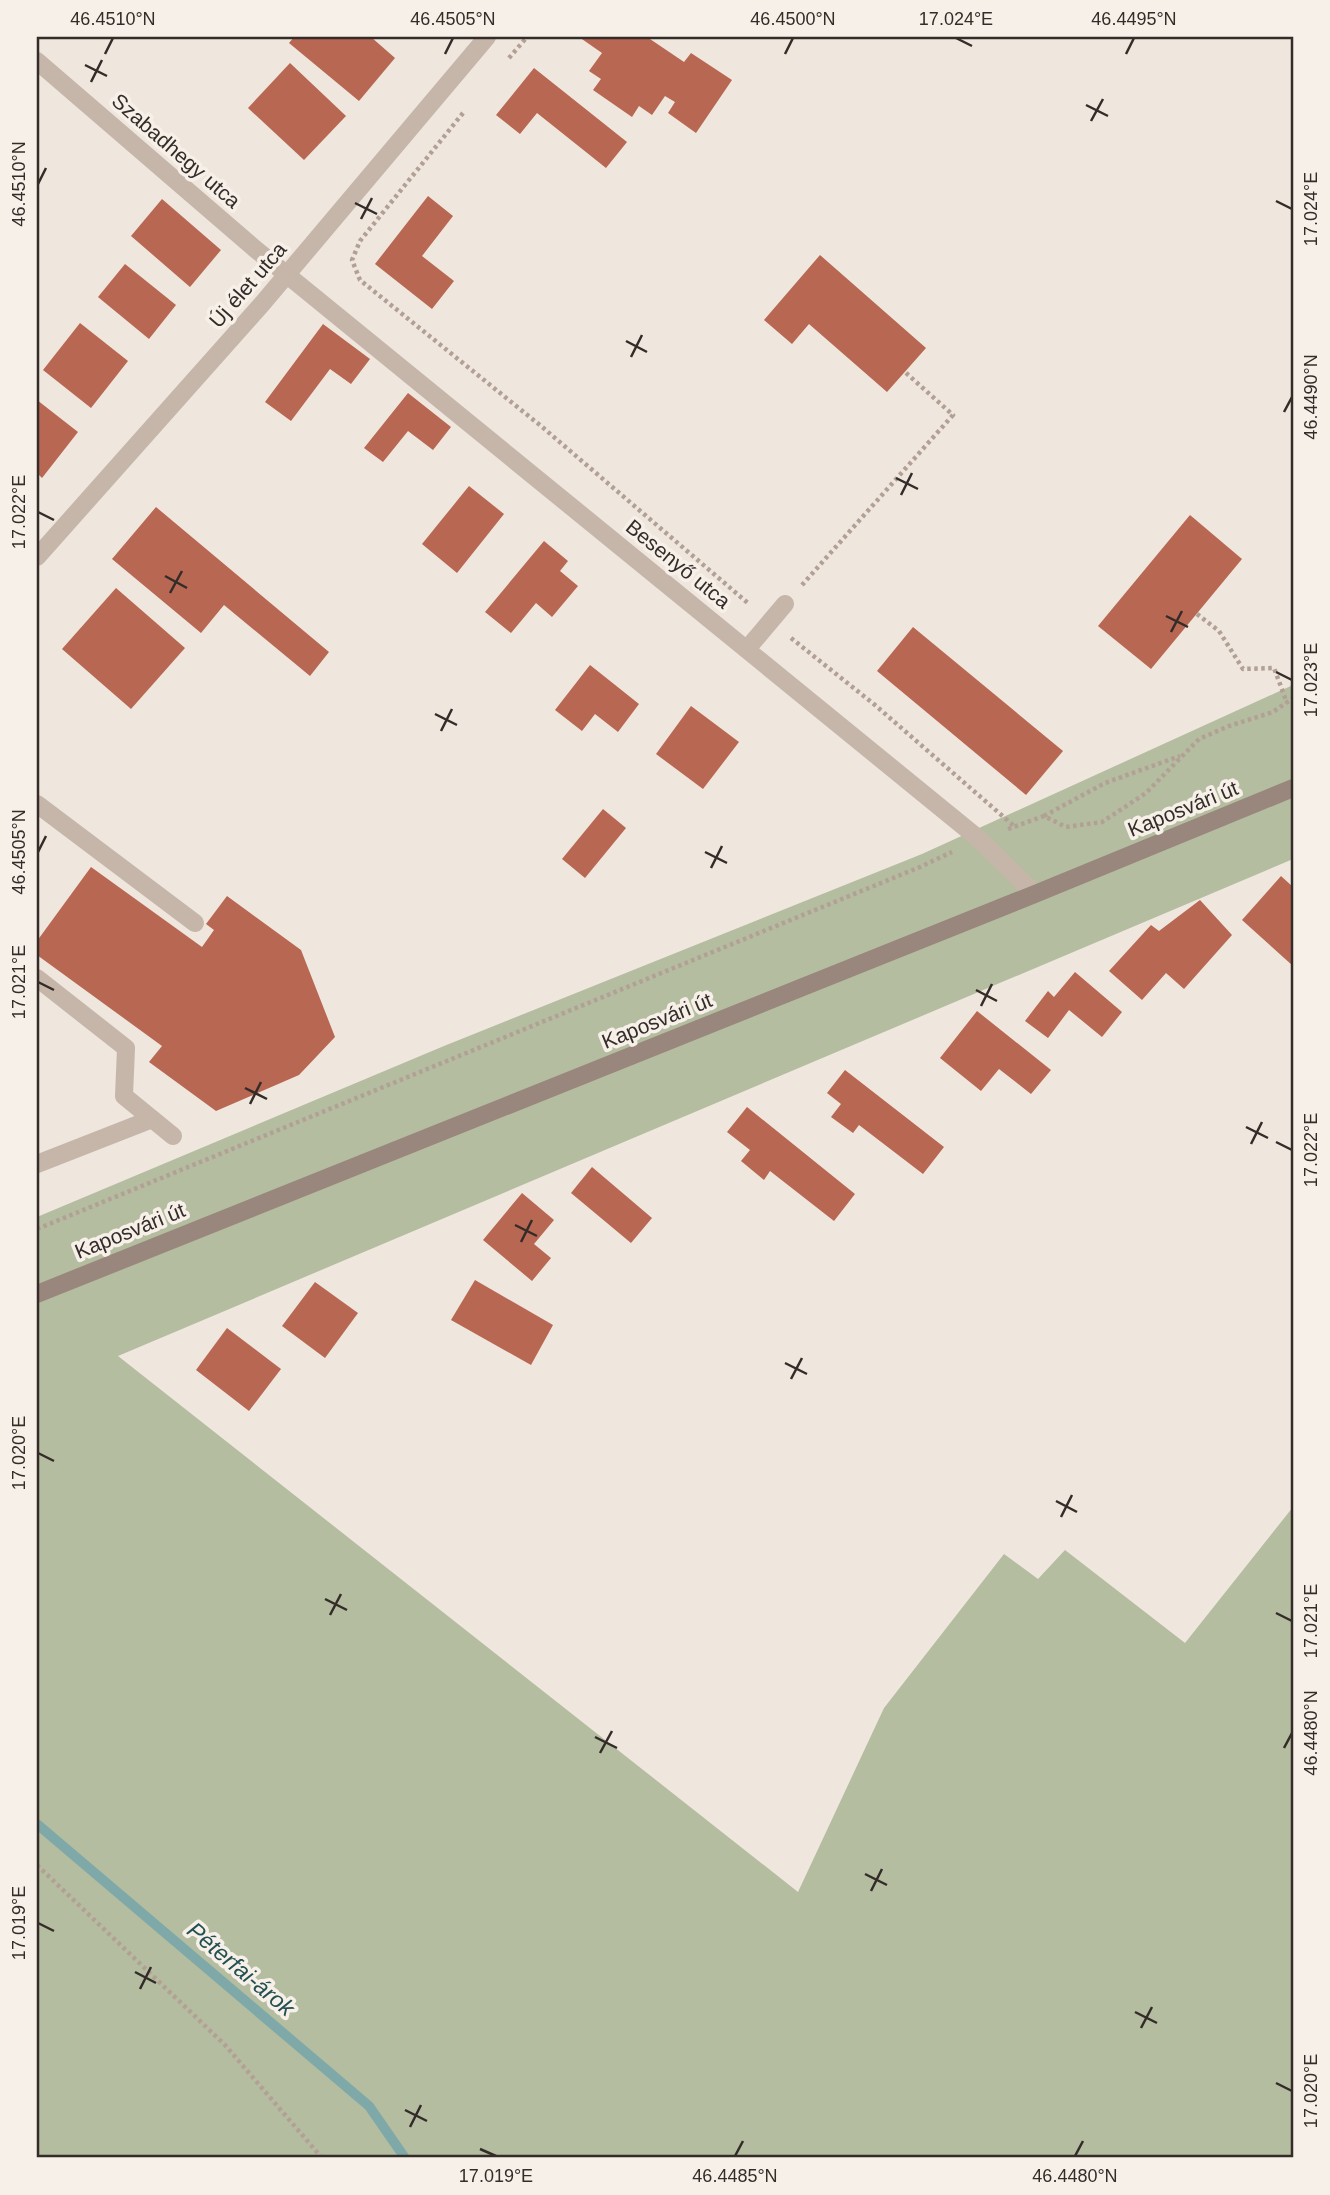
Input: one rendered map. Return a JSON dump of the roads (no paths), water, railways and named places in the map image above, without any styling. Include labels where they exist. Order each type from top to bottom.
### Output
[{"type":"main road","name":"Kaposvári út","points":[[37,1294],[1293,788]]},
{"type":"street","name":"Új élet utca","points":[[37,557],[286,275],[487,37]]},
{"type":"street","name":"Szabadhegy utca","points":[[37,61],[286,275]]},
{"type":"street","name":"Besenyő utca","points":[[286,275],[979,839],[1035,894]]},
{"type":"street","points":[[747,649],[785,604]]},
{"type":"street","points":[[37,804],[195,923]]},
{"type":"street","points":[[37,978],[126,1048],[124,1096],[173,1136]]},
{"type":"street","points":[[37,1164],[152,1119]]},
{"type":"waterway","name":"Péterfai-árok","points":[[37,1824],[369,2106],[405,2158]]}]
